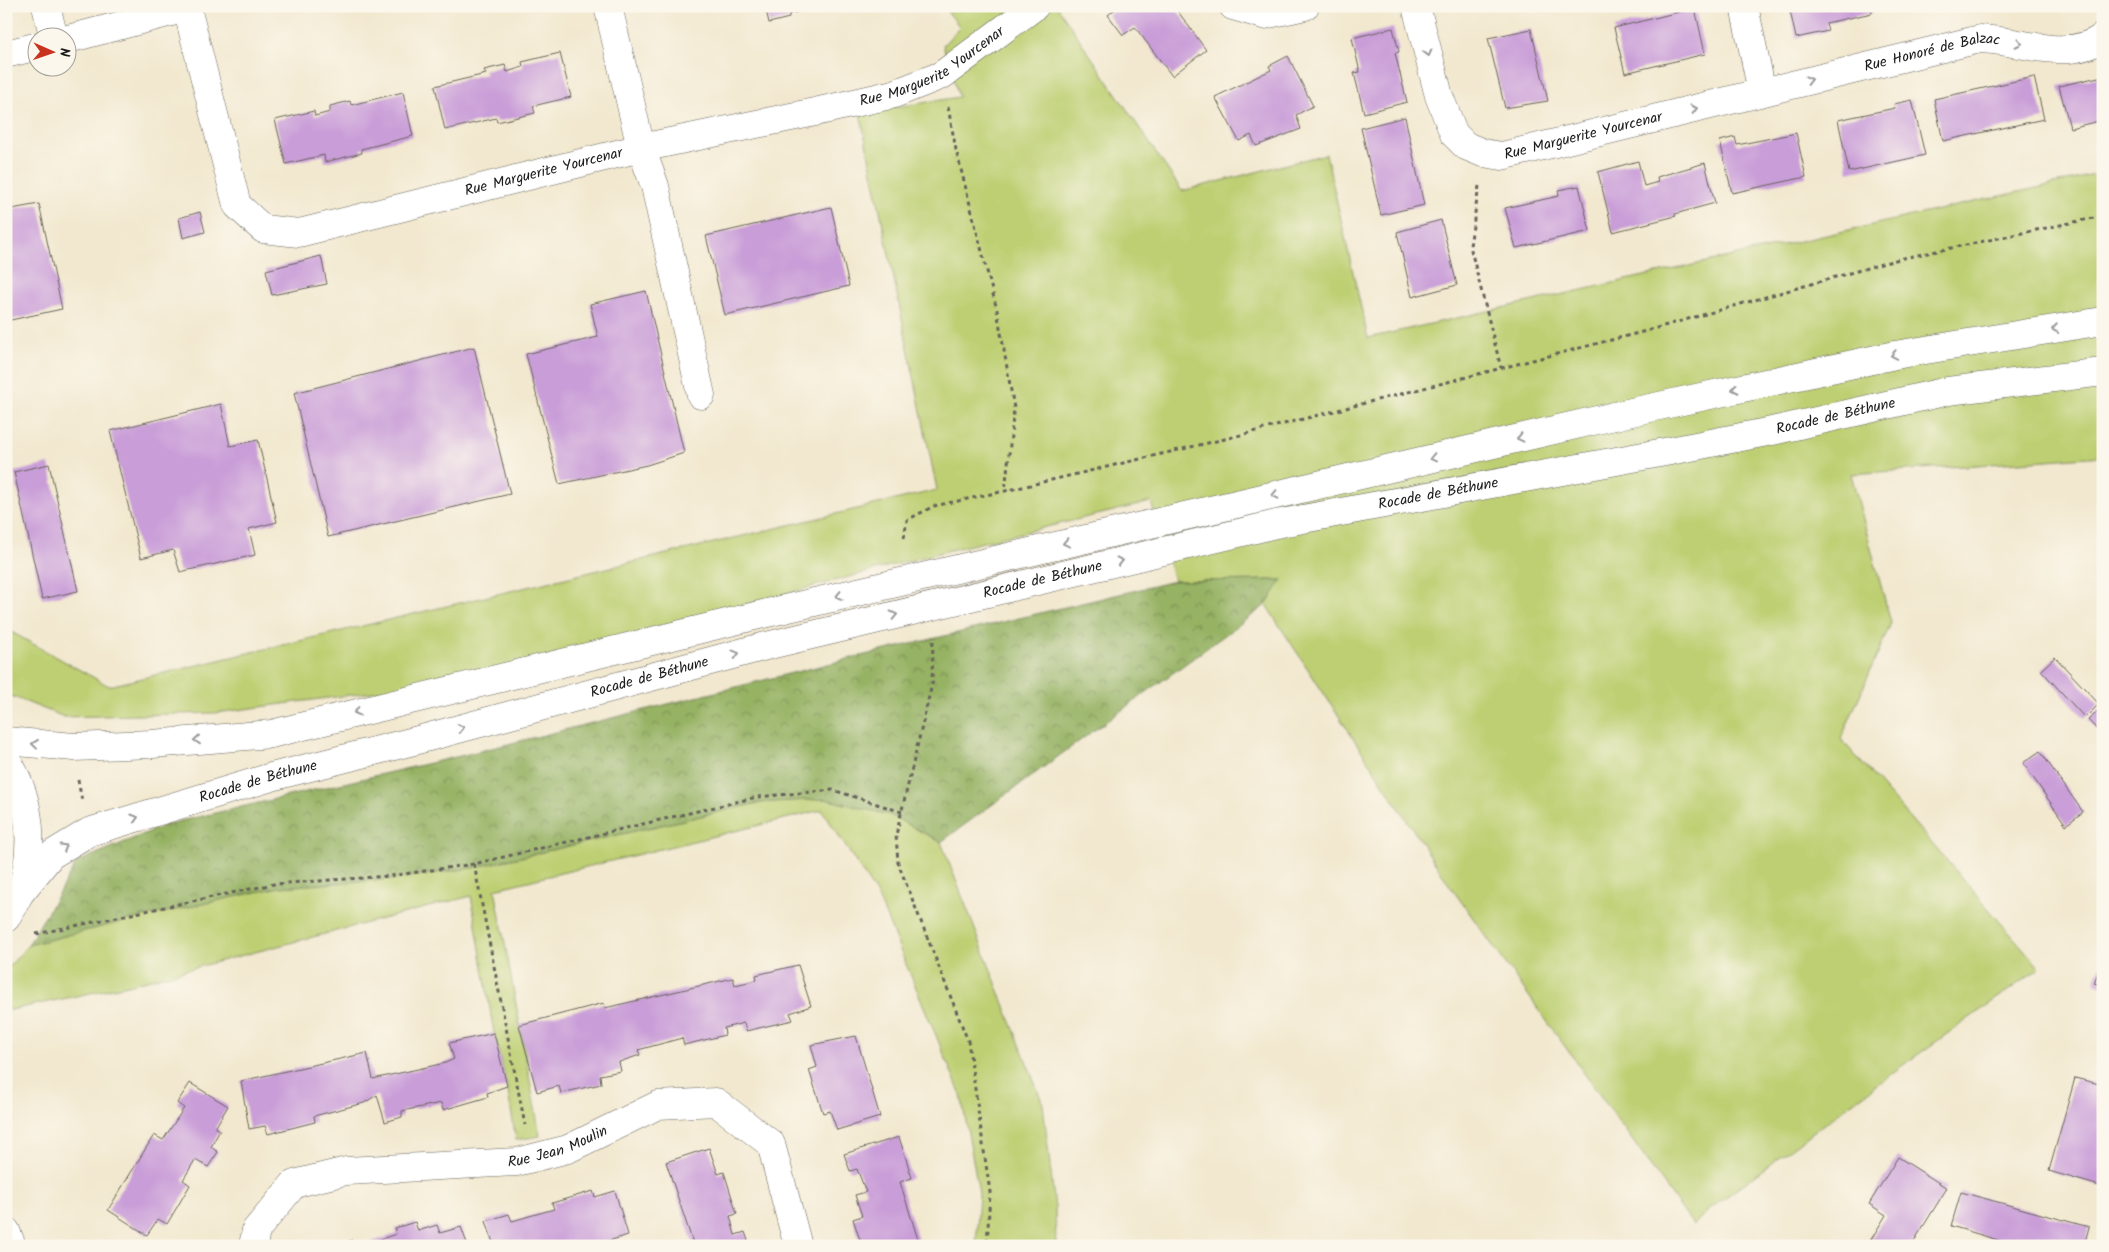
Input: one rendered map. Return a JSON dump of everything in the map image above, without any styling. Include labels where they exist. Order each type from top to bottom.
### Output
[{"type":"main road","points":[[46,6],[52,28]]},
{"type":"main road","points":[[608,6],[641,148],[655,186],[702,396]]},
{"type":"main road","name":"Rue Marguerite Yourcenar","points":[[78,36],[187,7],[237,205],[263,229],[299,233],[641,148],[894,94],[942,75],[1035,6]]},
{"type":"main road","points":[[1233,6],[1264,15],[1305,6]]},
{"type":"main road","name":"Rue Marguerite Yourcenar","points":[[1416,6],[1439,96],[1454,134],[1466,146],[1483,153],[1502,156],[1762,92]]},
{"type":"main road","points":[[1744,6],[1762,92]]},
{"type":"main road","name":"Rue Honoré de Balzac","points":[[1762,92],[1980,39],[2000,40],[2046,49],[2078,49],[2103,37]]},
{"type":"main road","points":[[6,54],[28,48]]},
{"type":"main road","name":"Rocade de Béthune","points":[[6,741],[74,747],[152,744],[271,734],[750,617],[1636,411],[1895,355],[2103,321]]},
{"type":"main road","name":"Rocade de Béthune","points":[[20,892],[51,855],[88,832],[274,776],[424,738],[766,646],[1276,524],[1665,452],[1948,391],[2103,372]]},
{"type":"main road","points":[[6,759],[16,775],[28,813],[29,853],[20,892],[6,918]]},
{"type":"main road","name":"Rue Jean Moulin","points":[[253,1246],[256,1230],[294,1184],[346,1171],[517,1162],[568,1149],[658,1105],[716,1102],[771,1144],[798,1246]]},
{"type":"main road","points":[[6,1231],[12,1246]]},
{"type":"path","points":[[942,75],[956,150],[997,310],[1014,408],[1005,491]]},
{"type":"path","points":[[1483,153],[1470,246],[1501,368]]},
{"type":"path","points":[[904,538],[907,520],[934,506],[1229,438],[1646,331],[1898,259],[2103,216]]},
{"type":"path","points":[[933,641],[932,684],[896,835],[898,863],[968,1041],[990,1192],[987,1246]]},
{"type":"path","points":[[74,747],[88,832]]},
{"type":"path","points":[[32,935],[274,884],[390,876],[474,864],[757,797],[834,790],[902,812]]},
{"type":"path","points":[[474,864],[532,1158]]},
{"type":"green space","points":[[943,6],[1057,6],[1182,191],[1326,154],[1368,338],[2103,173],[2103,456],[1851,474],[1891,623],[1841,739],[2040,968],[1899,1068],[1711,1208],[1693,1225],[1450,886],[1266,605],[1281,580],[1174,581],[1151,502],[950,550],[463,680],[215,713],[64,717],[6,694],[6,629],[109,686],[937,490],[860,113],[959,97],[943,45],[960,27]]},
{"type":"green space","points":[[1282,580],[1266,605],[941,842],[890,815],[825,799],[758,803],[472,868],[392,879],[279,887],[125,921],[28,945],[77,862],[168,824],[460,756],[844,660],[1174,581]]},
{"type":"green space","points":[[825,799],[890,815],[941,842],[1043,1104],[1055,1208],[1056,1246],[976,1246],[979,1193],[961,1095],[877,895],[822,810],[495,889],[540,1136],[516,1140],[507,1086],[494,1033],[471,896],[128,985],[6,1011],[6,970],[28,945],[125,921],[279,887],[392,879],[472,868],[758,803]]},
{"type":"building","points":[[765,6],[820,7],[789,14],[789,18],[769,23]]},
{"type":"building","points":[[1119,6],[1174,6],[1206,50],[1172,76],[1135,27],[1123,35],[1108,15]]},
{"type":"building","points":[[1789,6],[1871,6],[1872,13],[1826,23],[1828,31],[1796,38]]},
{"type":"building","points":[[1695,8],[1705,54],[1625,73],[1614,28]]},
{"type":"building","points":[[1393,28],[1399,52],[1395,53],[1407,102],[1364,113],[1354,73],[1360,72],[1352,38]]},
{"type":"building","points":[[1531,29],[1548,101],[1505,108],[1488,38]]},
{"type":"building","points":[[560,53],[571,97],[533,106],[535,113],[497,122],[496,118],[445,130],[435,86],[486,74],[484,70],[505,65],[507,72],[523,67],[522,62]]},
{"type":"building","points":[[1288,56],[1313,106],[1296,115],[1301,129],[1256,146],[1251,135],[1239,141],[1215,97],[1271,70],[1269,66]]},
{"type":"building","points":[[2103,76],[2103,120],[2070,128],[2059,86]]},
{"type":"building","points":[[2034,77],[2044,119],[1943,141],[1934,99]]},
{"type":"building","points":[[403,92],[413,136],[361,149],[362,153],[325,162],[324,155],[286,164],[275,120],[314,111],[315,116],[330,112],[330,106],[350,101],[351,105]]},
{"type":"building","points":[[1912,100],[1925,155],[1849,172],[1838,120],[1895,108],[1894,104]]},
{"type":"building","points":[[1405,117],[1424,205],[1381,215],[1361,128]]},
{"type":"building","points":[[1796,133],[1806,177],[1732,193],[1720,141],[1735,137],[1737,145]]},
{"type":"building","points":[[1638,161],[1644,186],[1658,182],[1657,177],[1705,163],[1715,203],[1675,214],[1676,216],[1613,232],[1598,172]]},
{"type":"building","points":[[1579,186],[1590,231],[1516,248],[1505,208],[1559,196],[1558,190]]},
{"type":"building","points":[[39,204],[62,309],[6,321],[6,210]]},
{"type":"building","points":[[831,207],[849,286],[725,315],[706,236]]},
{"type":"building","points":[[200,212],[205,232],[183,238],[179,218]]},
{"type":"building","points":[[1441,220],[1457,285],[1412,297],[1397,232]]},
{"type":"building","points":[[321,256],[327,284],[272,295],[266,270]]},
{"type":"building","points":[[646,291],[684,453],[647,465],[559,484],[526,354],[598,337],[590,304]]},
{"type":"building","points":[[474,347],[510,494],[328,537],[294,393]]},
{"type":"building","points":[[221,404],[230,446],[258,440],[277,522],[249,529],[255,555],[180,572],[173,550],[141,558],[110,431]]},
{"type":"building","points":[[49,464],[78,591],[42,599],[14,472]]},
{"type":"building","points":[[2055,657],[2099,704],[2085,718],[2041,670]]},
{"type":"building","points":[[2101,709],[2103,710],[2103,736],[2088,720]]},
{"type":"building","points":[[2040,751],[2083,812],[2066,825],[2023,763]]},
{"type":"building","points":[[2103,960],[2103,986],[2094,983]]},
{"type":"building","points":[[798,965],[811,1006],[790,1013],[793,1020],[746,1031],[744,1023],[724,1028],[725,1035],[684,1045],[682,1038],[638,1050],[640,1055],[619,1062],[621,1071],[600,1075],[601,1084],[561,1093],[559,1086],[537,1092],[519,1025],[604,1003],[605,1008],[733,978],[735,985],[757,980],[756,975]]},
{"type":"building","points":[[494,1033],[507,1086],[487,1093],[488,1097],[443,1110],[441,1103],[402,1111],[402,1117],[385,1122],[377,1095],[364,1103],[314,1116],[315,1122],[268,1134],[265,1126],[249,1129],[241,1081],[367,1053],[373,1079],[445,1063],[454,1059],[449,1043]]},
{"type":"building","points":[[856,1036],[880,1117],[837,1130],[830,1111],[823,1113],[809,1070],[817,1067],[811,1045]]},
{"type":"building","points":[[2075,1078],[2103,1085],[2103,1147],[2100,1158],[2103,1159],[2103,1187],[2049,1171]]},
{"type":"building","points":[[190,1083],[228,1106],[215,1128],[220,1130],[211,1147],[218,1152],[208,1167],[195,1160],[183,1180],[190,1185],[167,1224],[158,1219],[147,1235],[108,1210],[154,1135],[163,1140],[184,1108],[177,1103]]},
{"type":"building","points":[[899,1137],[912,1178],[900,1182],[920,1246],[862,1246],[853,1219],[862,1216],[855,1195],[866,1192],[857,1169],[850,1171],[844,1154]]},
{"type":"building","points":[[709,1148],[718,1174],[724,1172],[737,1214],[730,1216],[735,1235],[745,1232],[750,1246],[694,1246],[666,1162]]},
{"type":"building","points":[[1898,1157],[1947,1188],[1911,1246],[1867,1246],[1886,1215],[1869,1204]]},
{"type":"building","points":[[593,1191],[595,1197],[615,1191],[628,1235],[592,1246],[494,1246],[486,1221],[509,1214],[512,1221],[554,1209],[552,1203]]},
{"type":"building","points":[[1961,1192],[2089,1227],[2084,1246],[2007,1246],[2008,1243],[1951,1226]]},
{"type":"building","points":[[415,1222],[418,1231],[437,1225],[440,1233],[461,1227],[468,1246],[360,1246],[396,1234],[395,1228]]},
{"type":"building","points":[[352,1240],[354,1246],[336,1246],[336,1245]]}]
